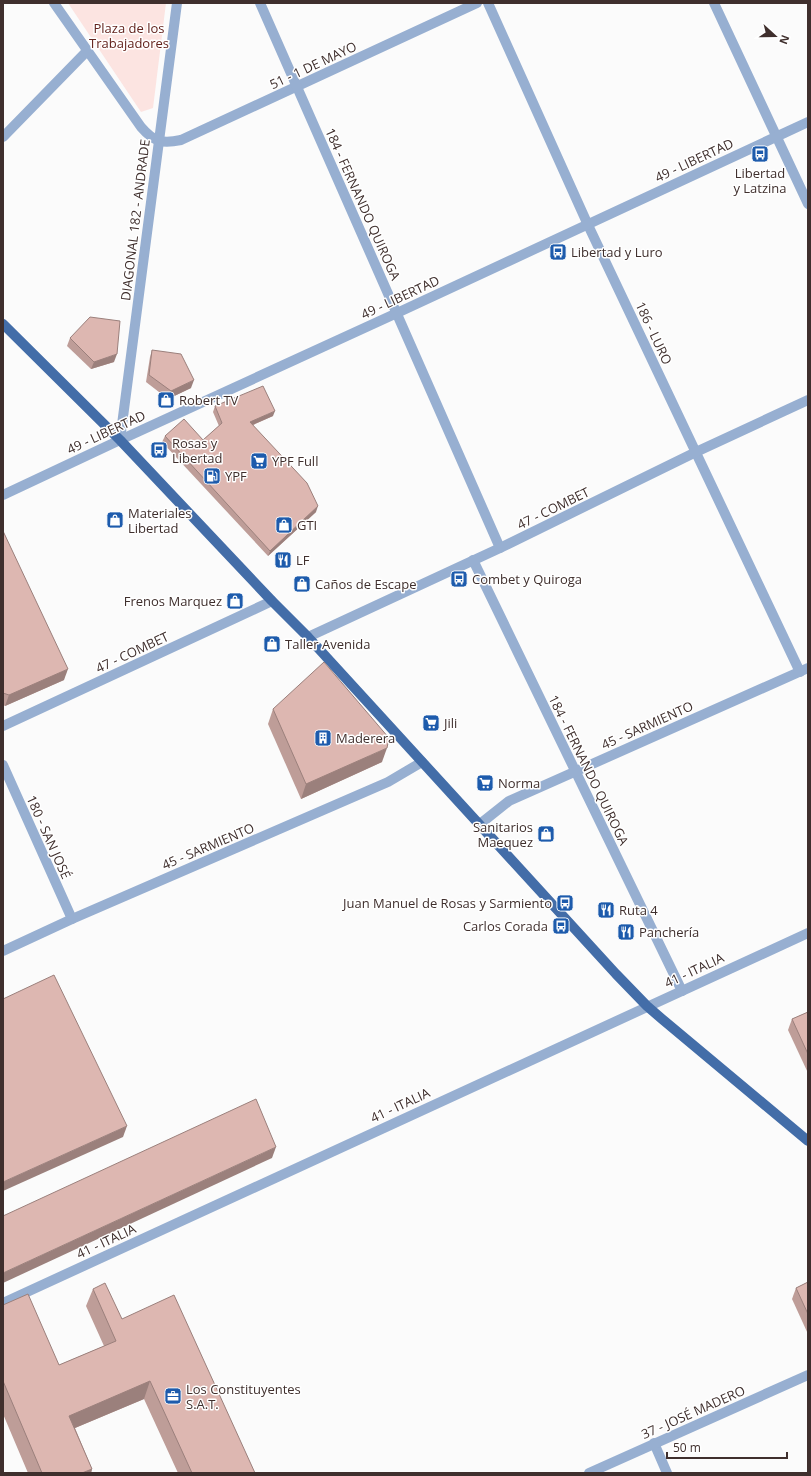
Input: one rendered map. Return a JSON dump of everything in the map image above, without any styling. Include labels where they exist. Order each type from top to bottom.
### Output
[{"type":"main road","points":[[3,324],[120,440],[308,637],[647,1006],[808,1141]]},
{"type":"street","points":[[54,3],[86,51],[141,127],[149,136],[159,141]]},
{"type":"street","name":"DIAGONAL 182 - ANDRADE","points":[[120,440],[177,3]]},
{"type":"street","name":"184 - FERNANDO QUIROGA","points":[[260,3],[500,548]]},
{"type":"street","name":"51 - 1 DE MAYO","points":[[159,141],[171,142],[181,140],[477,3]]},
{"type":"street","name":"186 - LURO","points":[[488,3],[588,225],[696,452],[804,670]]},
{"type":"street","points":[[714,3],[808,204]]},
{"type":"street","points":[[3,137],[86,51]]},
{"type":"street","name":"49 - LIBERTAD","points":[[3,495],[808,122]]},
{"type":"street","name":"47 - COMBET","points":[[308,637],[500,548],[696,452],[808,400]]},
{"type":"street","name":"184 - FERNANDO QUIROGA","points":[[473,560],[682,991]]},
{"type":"street","name":"47 - COMBET","points":[[3,726],[272,601]]},
{"type":"street","name":"45 - SARMIENTO","points":[[480,824],[509,801],[804,670]]},
{"type":"street","name":"45 - SARMIENTO","points":[[3,951],[72,919],[388,782],[422,762]]},
{"type":"street","name":"180 - SAN JOSÉ","points":[[3,765],[72,919]]},
{"type":"street","name":"41 - ITALIA","points":[[3,1303],[808,932]]},
{"type":"street","name":"37 - JOSÉ MADERO","points":[[589,1473],[808,1375]]},
{"type":"street","points":[[654,1443],[667,1473]]},
{"type":"green space","name":"Plaza de los Trabajadores","points":[[68,3],[166,3],[153,108],[141,112]]},
{"type":"building","points":[[90,317],[120,321],[117,354],[94,362],[70,338]]},
{"type":"building","points":[[152,350],[181,354],[194,380],[171,391],[149,375]]},
{"type":"building","points":[[263,386],[275,411],[250,422],[307,483],[318,506],[270,551],[165,436],[184,419],[203,440],[222,423],[215,406]]},
{"type":"building","points":[[3,531],[68,669],[9,695],[3,693]]},
{"type":"building","name":"Maderera","points":[[324,662],[389,738],[387,748],[306,784],[273,709]]},
{"type":"building","points":[[54,975],[127,1126],[3,1182],[3,999]]},
{"type":"building","points":[[808,1012],[808,1054],[792,1019]]},
{"type":"building","points":[[256,1099],[276,1147],[3,1273],[3,1216]]},
{"type":"building","points":[[808,1282],[808,1314],[796,1288]]},
{"type":"building","points":[[105,1283],[122,1319],[174,1295],[255,1473],[192,1473],[150,1381],[69,1416],[92,1469],[82,1473],[42,1473],[3,1381],[3,1305],[28,1294],[59,1365],[116,1341],[93,1289]]},
{"type":"place","name":"Libertad y Latzina","points":[[760,154]]},
{"type":"place","name":"Libertad y Luro","points":[[558,252]]},
{"type":"place","name":"Robert TV","points":[[166,400]]},
{"type":"place","name":"Rosas y Libertad","points":[[159,450]]},
{"type":"place","name":"YPF Full","points":[[259,461]]},
{"type":"place","name":"YPF","points":[[212,476]]},
{"type":"place","name":"Materiales Libertad","points":[[115,520]]},
{"type":"place","name":"GTI","points":[[284,525]]},
{"type":"place","name":"LF","points":[[283,560]]},
{"type":"place","name":"Combet y Quiroga","points":[[459,579]]},
{"type":"place","name":"Caños de Escape","points":[[302,584]]},
{"type":"place","name":"Frenos Marquez","points":[[235,601]]},
{"type":"place","name":"Taller Avenida","points":[[272,644]]},
{"type":"place","name":"Jili","points":[[431,723]]},
{"type":"place","name":"Maderera","points":[[323,738]]},
{"type":"place","name":"Norma","points":[[485,783]]},
{"type":"place","name":"Sanitarios Maequez","points":[[546,834]]},
{"type":"place","name":"Juan Manuel de Rosas y Sarmiento","points":[[565,903]]},
{"type":"place","name":"Ruta 4","points":[[606,910]]},
{"type":"place","name":"Carlos Corada","points":[[561,926]]},
{"type":"place","name":"Panchería","points":[[626,932]]},
{"type":"place","name":"Los Constituyentes S.A.T.","points":[[173,1396]]}]
